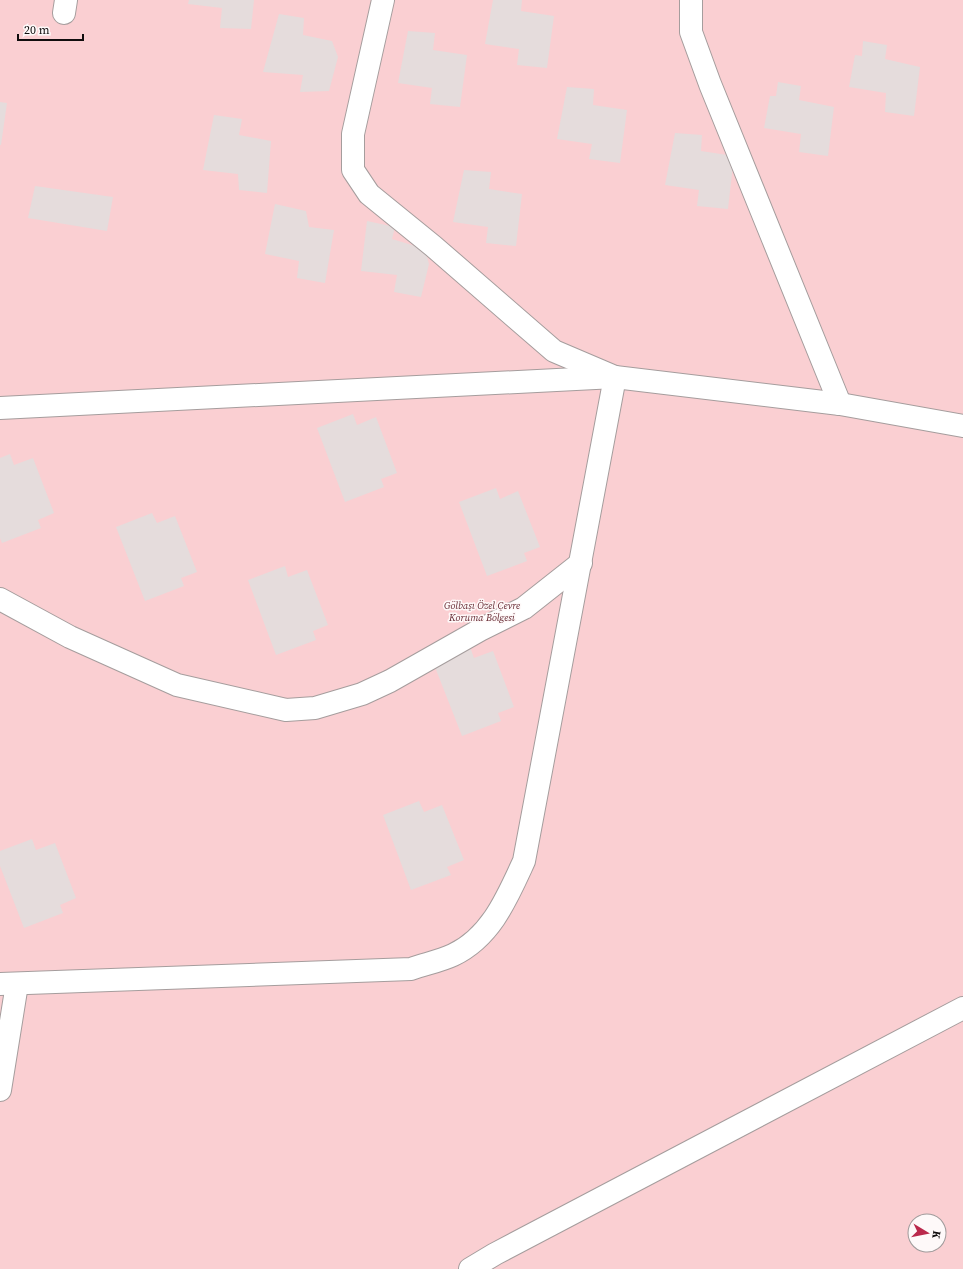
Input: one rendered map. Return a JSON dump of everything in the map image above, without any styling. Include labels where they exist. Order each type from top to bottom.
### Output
[{"type":"street","points":[[383,0],[353,134],[353,170],[369,194],[433,246],[554,351],[616,377]]},
{"type":"street","points":[[691,0],[691,32],[710,84],[840,404]]},
{"type":"street","points":[[0,1090],[9,984],[411,969],[453,955],[484,933],[505,903],[524,861],[616,377]]},
{"type":"street","points":[[0,408],[616,377],[840,404],[963,426]]},
{"type":"street","points":[[0,599],[70,637],[177,685],[286,710],[323,706],[362,694],[390,681],[473,634],[524,608],[581,563]]},
{"type":"street","points":[[470,1269],[495,1254],[963,1008]]},
{"type":"green space","name":"Gölbaşı Özel Çevre Koruma Bölgesi","points":[[0,0],[963,0],[963,1269],[0,1269]]},
{"type":"building","points":[[189,0],[254,0],[251,29],[220,28],[222,8],[188,4]]},
{"type":"building","points":[[493,0],[522,0],[521,11],[554,16],[547,68],[517,65],[519,49],[485,44]]},
{"type":"building","points":[[279,14],[304,18],[303,35],[332,41],[338,57],[329,91],[300,92],[303,75],[263,72]]},
{"type":"building","points":[[408,31],[435,33],[433,50],[467,55],[460,107],[430,104],[432,88],[398,83]]},
{"type":"building","points":[[863,41],[887,45],[885,59],[920,67],[914,116],[885,112],[886,93],[849,87],[855,55],[862,56]]},
{"type":"building","points":[[778,82],[801,86],[799,100],[834,107],[828,156],[799,152],[801,134],[764,128],[770,96],[776,96]]},
{"type":"building","points":[[567,87],[594,89],[593,105],[627,110],[620,163],[589,159],[592,144],[557,139]]},
{"type":"building","points":[[0,102],[7,103],[1,145],[0,145]]},
{"type":"building","points":[[214,115],[242,119],[239,135],[271,141],[267,193],[239,190],[238,174],[203,170]]},
{"type":"building","points":[[675,133],[702,135],[701,151],[734,156],[728,209],[697,206],[699,190],[665,185]]},
{"type":"building","points":[[464,170],[491,172],[489,189],[522,194],[516,246],[486,243],[488,227],[453,222]]},
{"type":"building","points":[[35,186],[113,197],[107,231],[28,218]]},
{"type":"building","points":[[275,204],[306,211],[309,227],[334,230],[325,283],[297,278],[299,261],[265,254]]},
{"type":"building","points":[[367,221],[395,227],[392,239],[425,249],[429,264],[421,297],[394,292],[397,275],[361,271]]},
{"type":"building","points":[[353,414],[357,425],[376,417],[397,473],[381,479],[384,487],[345,502],[317,428]]},
{"type":"building","points":[[10,454],[14,465],[33,458],[54,513],[38,520],[41,528],[2,543],[0,538],[0,458]]},
{"type":"building","points":[[496,488],[500,499],[518,491],[540,547],[524,553],[527,561],[487,576],[459,502]]},
{"type":"building","points":[[152,513],[157,523],[175,516],[197,572],[181,578],[184,586],[145,601],[116,527]]},
{"type":"building","points":[[285,566],[288,577],[307,570],[328,625],[313,631],[316,640],[276,655],[248,580]]},
{"type":"building","points":[[470,647],[474,658],[493,651],[514,707],[498,713],[501,721],[462,736],[433,662]]},
{"type":"building","points":[[419,801],[424,812],[442,805],[464,860],[447,867],[451,875],[411,890],[383,815]]},
{"type":"building","points":[[32,839],[36,850],[55,843],[76,898],[60,905],[63,913],[24,928],[0,866],[0,851]]}]
